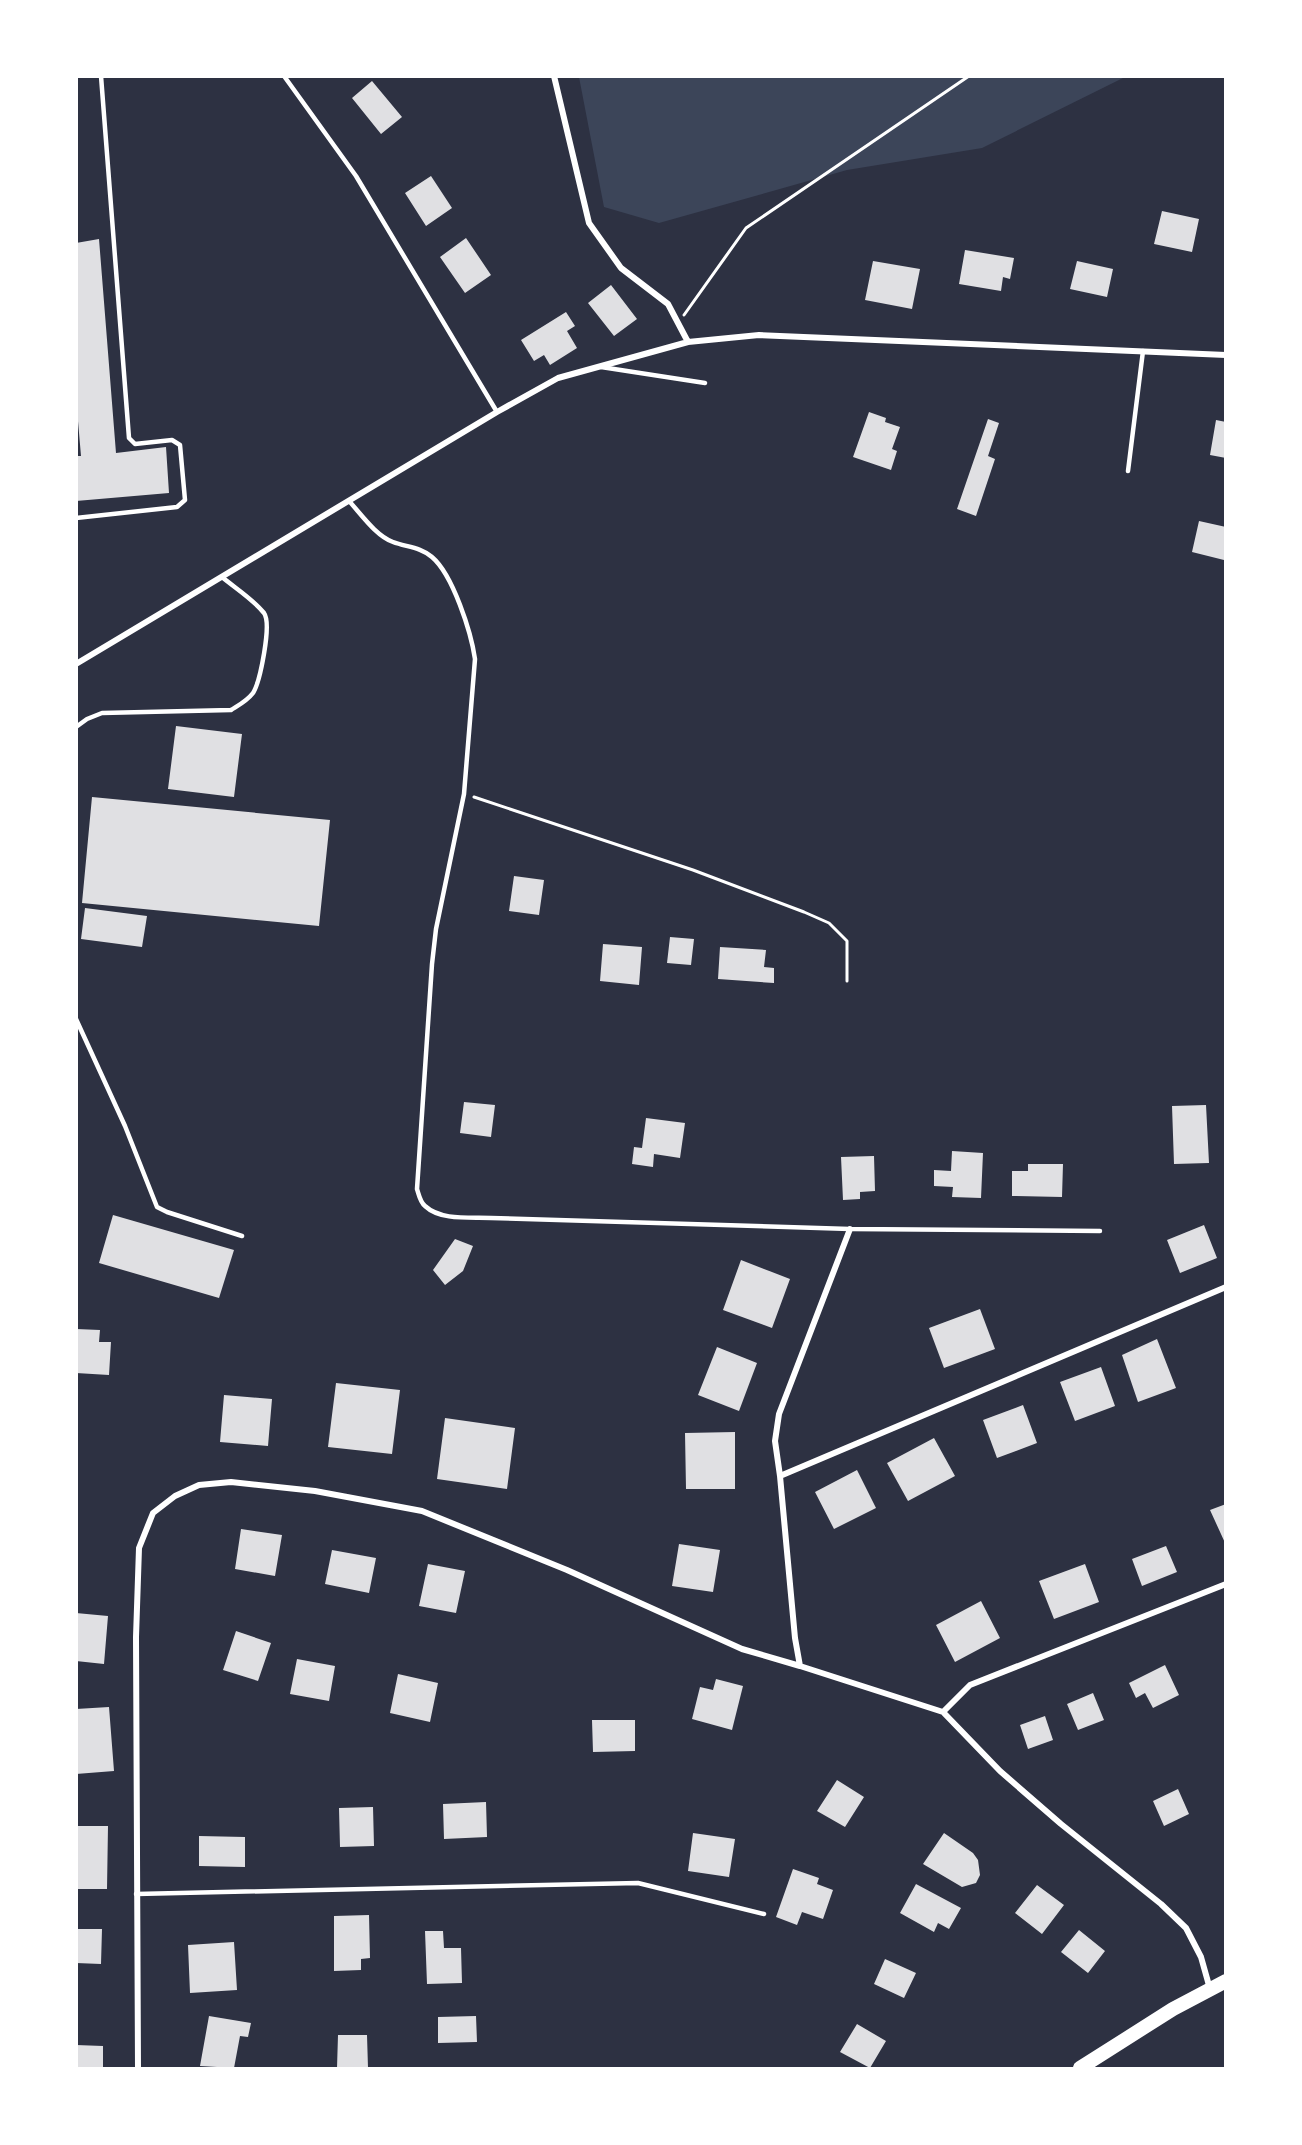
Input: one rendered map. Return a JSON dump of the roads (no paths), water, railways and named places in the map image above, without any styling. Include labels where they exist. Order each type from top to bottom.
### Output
[{"type":"main road","points":[[1080,2068],[1173,2009],[1226,1982]]},
{"type":"street","points":[[554,76],[589,223],[621,268],[668,304],[688,342]]},
{"type":"street","points":[[76,664],[497,412],[558,378],[688,342],[759,335],[1226,355]]},
{"type":"street","points":[[800,1666],[795,1638],[780,1476],[774,1441],[779,1414],[850,1229]]},
{"type":"street","points":[[780,1476],[1226,1287]]},
{"type":"street","points":[[138,2068],[136,1637],[139,1548],[153,1512],[175,1496],[199,1485],[231,1482],[315,1491],[422,1511],[567,1570],[742,1649],[943,1712],[1000,1771],[1061,1824],[1161,1904],[1186,1928],[1201,1957],[1210,1989]]},
{"type":"street","points":[[943,1712],[970,1685],[1226,1584]]},
{"type":"lane","points":[[76,518],[177,507],[185,500],[180,445],[172,440],[135,444],[129,438],[101,76]]},
{"type":"lane","points":[[284,76],[356,176],[497,412]]},
{"type":"lane","points":[[1128,471],[1143,351]]},
{"type":"lane","points":[[599,366],[705,383]]},
{"type":"lane","points":[[349,501],[382,535],[392,542],[413,546],[432,556],[447,574],[472,639],[475,659],[464,794],[436,929],[432,964],[417,1189],[426,1207],[448,1216],[491,1218],[850,1229],[1100,1231]]},
{"type":"lane","points":[[76,727],[87,719],[102,713],[231,710],[244,703],[254,692],[268,634],[268,620],[263,612],[222,577]]},
{"type":"lane","points":[[76,1018],[125,1126],[158,1207],[242,1236]]},
{"type":"lane","points":[[136,1894],[638,1883],[764,1914]]}]
